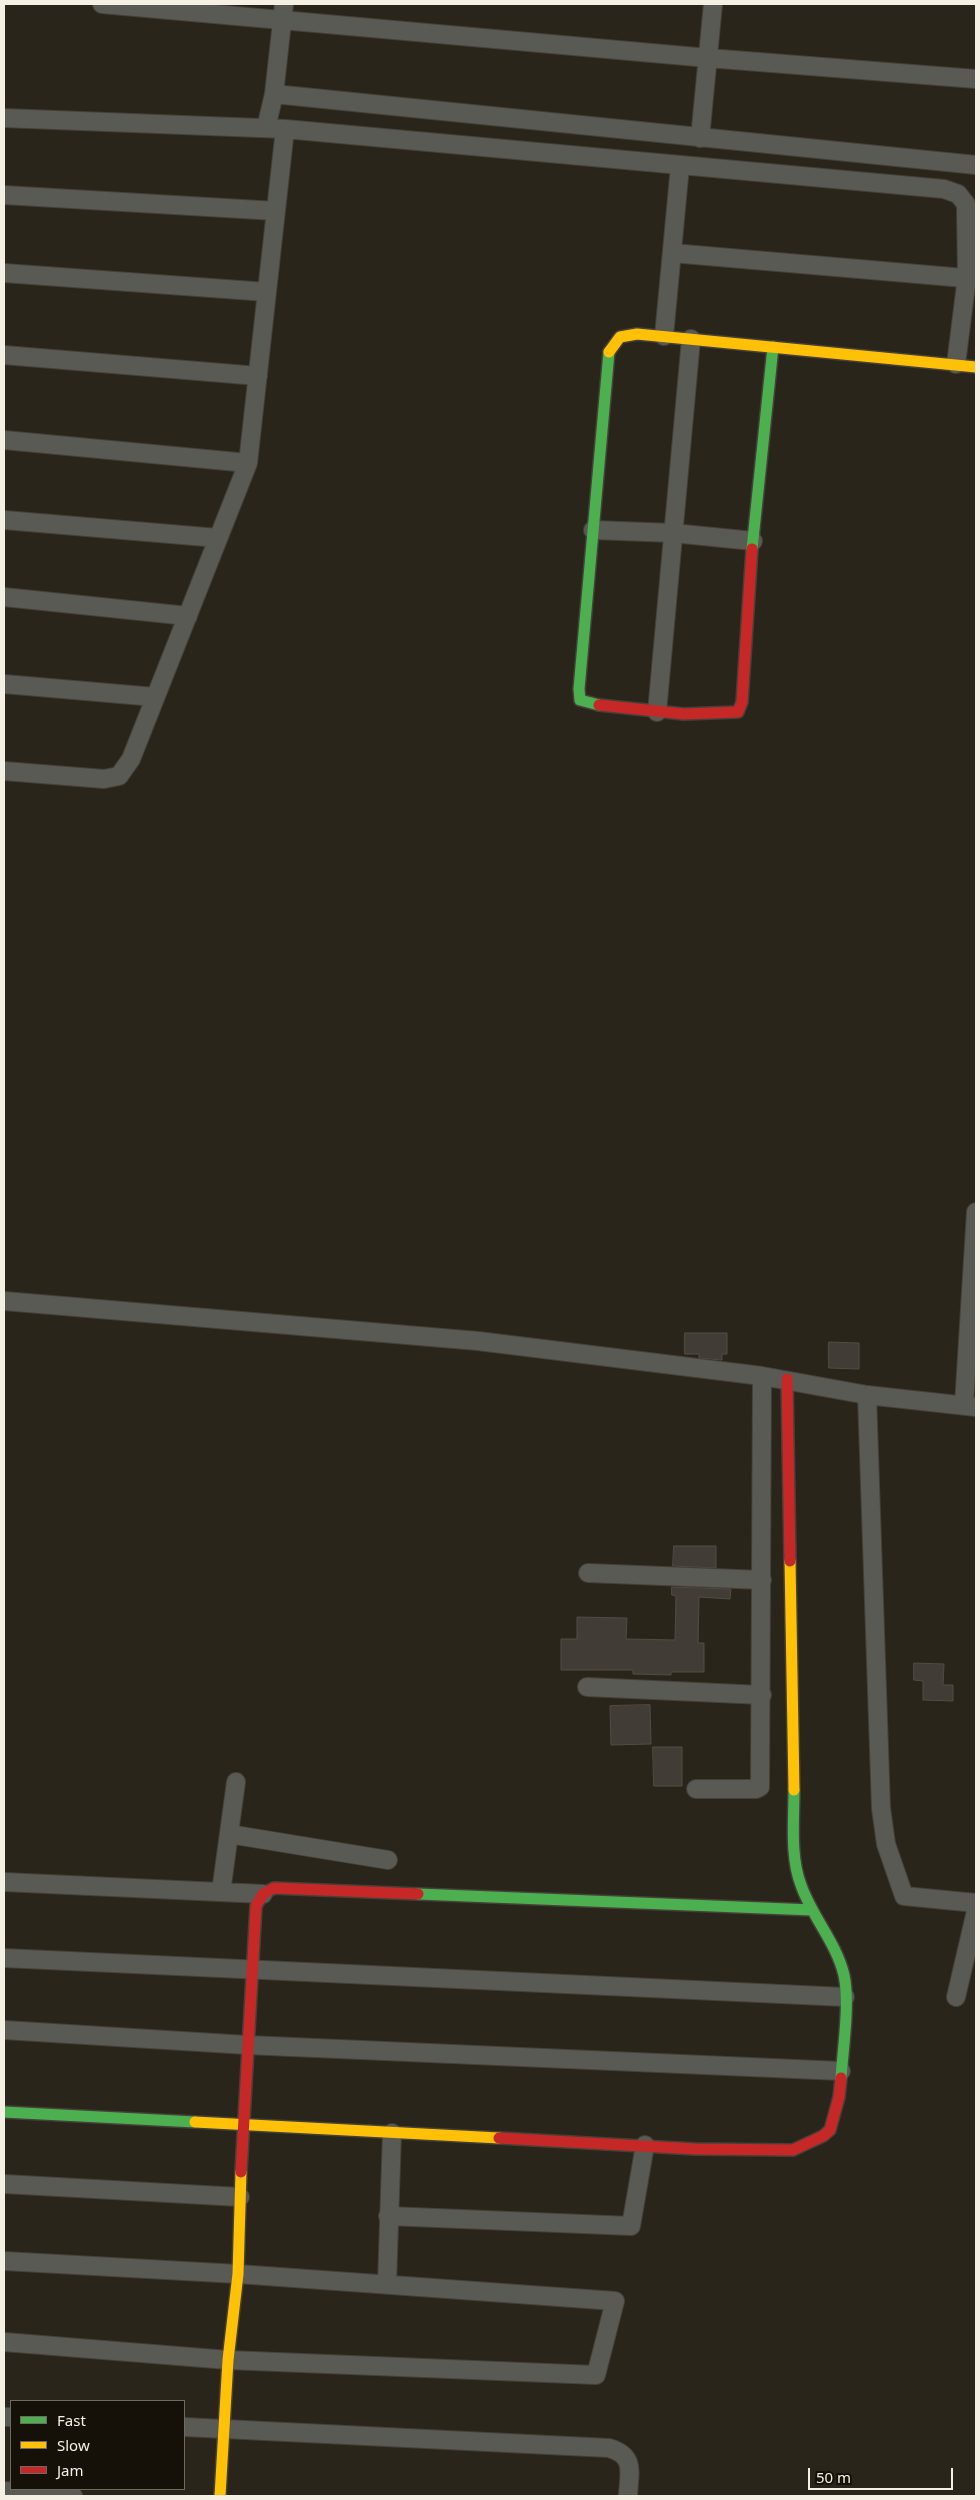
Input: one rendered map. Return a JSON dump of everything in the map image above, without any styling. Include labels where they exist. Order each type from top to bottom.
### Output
[{"type":"street","points":[[102,4],[284,11],[708,58],[976,79]]},
{"type":"street","points":[[700,138],[713,4]]},
{"type":"street","points":[[266,128],[274,94],[284,11]]},
{"type":"street","points":[[274,94],[976,165]]},
{"type":"street","points":[[4,118],[286,129],[944,189],[958,194],[966,204],[971,278],[956,364]]},
{"type":"street","points":[[4,771],[104,779],[119,776],[131,759],[248,463],[286,129]]},
{"type":"street","points":[[664,336],[680,166]]},
{"type":"street","points":[[4,195],[276,211]]},
{"type":"street","points":[[672,253],[971,278]]},
{"type":"street","points":[[4,273],[267,292]]},
{"type":"street","points":[[774,347],[753,541],[742,702],[738,712],[727,716],[657,712],[592,705],[580,700],[579,689],[608,350],[620,337],[637,334],[664,336],[976,367]]},
{"type":"street","points":[[657,712],[691,339]]},
{"type":"street","points":[[4,355],[258,376]]},
{"type":"street","points":[[4,440],[248,463]]},
{"type":"street","points":[[4,520],[218,538]]},
{"type":"street","points":[[593,530],[673,533],[753,541]]},
{"type":"street","points":[[4,597],[188,616]]},
{"type":"street","points":[[4,684],[156,697]]},
{"type":"street","points":[[4,1302],[478,1341],[787,1379],[868,1395],[970,1406],[976,1212]]},
{"type":"street","points":[[696,1789],[756,1789],[760,1786],[762,1695],[762,1376]]},
{"type":"street","points":[[4,2112],[695,2149],[793,2150],[823,2136],[830,2130],[839,2097],[845,2024],[844,1976],[836,1951],[812,1910],[800,1884],[795,1851],[787,1379]]},
{"type":"street","points":[[868,1395],[881,1808],[886,1844],[904,1896],[976,1903]]},
{"type":"street","points":[[588,1573],[762,1580]]},
{"type":"street","points":[[587,1687],[762,1695]]},
{"type":"street","points":[[221,1892],[236,1782]]},
{"type":"street","points":[[229,1834],[388,1860]]},
{"type":"street","points":[[4,1882],[263,1894]]},
{"type":"street","points":[[220,2496],[228,2360],[238,2274],[243,2124],[256,1906],[263,1894],[274,1888],[812,1910]]},
{"type":"street","points":[[956,1997],[976,1911]]},
{"type":"street","points":[[4,1958],[845,1998]]},
{"type":"street","points":[[4,2030],[247,2045],[841,2071]]},
{"type":"street","points":[[387,2284],[392,2133]]},
{"type":"street","points":[[388,2216],[631,2226],[645,2145]]},
{"type":"street","points":[[4,2184],[240,2197]]},
{"type":"street","points":[[4,2261],[238,2274],[615,2301],[596,2376],[228,2360],[4,2342]]},
{"type":"street","points":[[185,2427],[608,2448],[622,2452],[630,2463],[628,2496]]},
{"type":"street","points":[[4,2491],[73,2496]]},
{"type":"building","points":[[685,1333],[727,1333],[727,1354],[722,1354],[722,1360],[699,1358],[699,1354],[685,1354]]},
{"type":"building","points":[[829,1342],[859,1343],[859,1369],[829,1368]]},
{"type":"building","points":[[674,1546],[716,1546],[716,1568],[673,1566]]},
{"type":"building","points":[[672,1587],[731,1589],[730,1599],[699,1597],[698,1643],[704,1643],[704,1672],[671,1672],[671,1675],[633,1674],[633,1670],[561,1670],[561,1639],[577,1639],[577,1617],[627,1618],[626,1639],[675,1640],[676,1596],[672,1595]]},
{"type":"building","points":[[914,1663],[944,1664],[943,1685],[953,1685],[953,1701],[923,1700],[923,1681],[914,1680]]},
{"type":"building","points":[[650,1705],[651,1744],[611,1745],[610,1706]]},
{"type":"building","points":[[653,1747],[682,1747],[682,1786],[654,1786]]},
{"type":"traffic: fast","points":[[752,549],[773,347]]},
{"type":"traffic: fast","points":[[599,705],[580,700],[579,689],[609,352]]},
{"type":"traffic: fast","points":[[794,1790],[793,1838],[795,1863],[806,1897],[830,1940],[840,1963],[846,1986],[841,2078]]},
{"type":"traffic: fast","points":[[418,1894],[812,1910]]},
{"type":"traffic: fast","points":[[4,2112],[195,2122]]},
{"type":"traffic: slow","points":[[609,352],[620,337],[637,334],[976,367]]},
{"type":"traffic: slow","points":[[790,1561],[794,1790]]},
{"type":"traffic: slow","points":[[195,2122],[499,2138]]},
{"type":"traffic: slow","points":[[220,2496],[228,2360],[238,2274],[241,2172]]},
{"type":"traffic: jam","points":[[599,705],[684,714],[738,712],[742,702],[752,549]]},
{"type":"traffic: jam","points":[[787,1379],[790,1561]]},
{"type":"traffic: jam","points":[[241,2172],[256,1906],[263,1894],[274,1888],[418,1894]]},
{"type":"traffic: jam","points":[[499,2138],[695,2149],[793,2150],[823,2136],[830,2130],[839,2097],[841,2078]]}]
